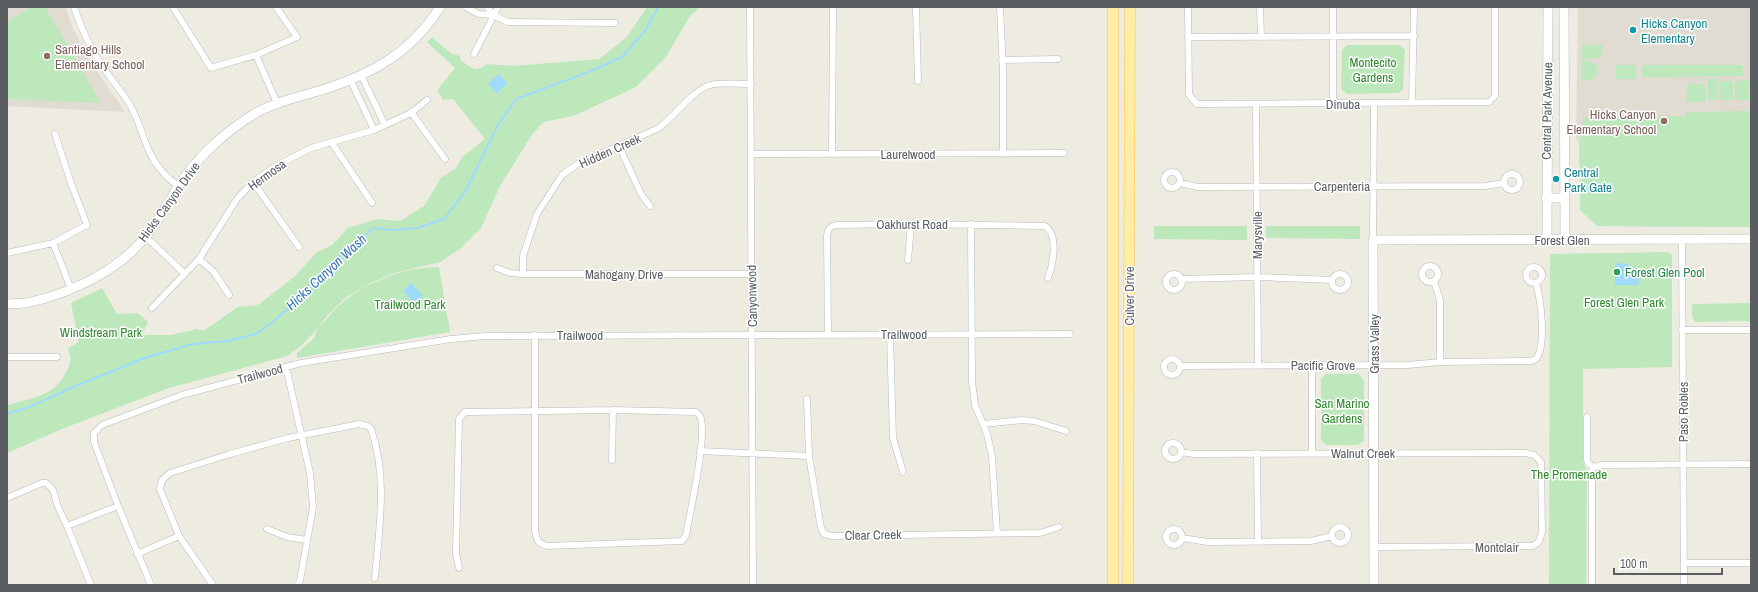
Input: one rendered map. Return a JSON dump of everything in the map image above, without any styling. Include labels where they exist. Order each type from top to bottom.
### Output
[{"type":"main road","name":"Culver Drive","points":[[1113,7],[1114,585]]},
{"type":"main road","name":"Culver Drive","points":[[1128,585],[1130,7]]},
{"type":"street","points":[[74,7],[86,37],[104,69],[131,106],[149,151],[158,167],[169,180],[178,186]]},
{"type":"street","points":[[173,7],[211,68],[256,55],[297,37],[276,7]]},
{"type":"street","name":"Hicks Canyon Drive","points":[[7,304],[30,302],[71,289],[101,275],[124,258],[146,237],[163,213],[178,186],[201,157],[230,131],[254,114],[277,103],[351,80],[385,64],[407,47],[440,7]]},
{"type":"street","points":[[465,7],[478,14],[494,16],[508,22],[615,23]]},
{"type":"street","points":[[487,7],[494,16]]},
{"type":"street","points":[[474,54],[498,7]]},
{"type":"street","name":"Canyonwood","points":[[750,7],[753,585]]},
{"type":"street","points":[[832,154],[833,7]]},
{"type":"street","points":[[916,7],[918,81]]},
{"type":"street","points":[[1000,7],[1003,154]]},
{"type":"street","points":[[1188,7],[1188,37],[1414,36]]},
{"type":"street","points":[[1260,7],[1261,37]]},
{"type":"street","points":[[1333,7],[1333,103]]},
{"type":"street","points":[[1412,103],[1414,7]]},
{"type":"street","name":"Dinuba","points":[[1188,37],[1188,88],[1189,95],[1197,104],[1484,103],[1489,102],[1495,96],[1495,7]]},
{"type":"street","name":"Central Park Avenue","points":[[1547,240],[1548,7]]},
{"type":"street","name":"Central Park Avenue","points":[[1564,7],[1565,239]]},
{"type":"street","points":[[256,55],[277,103]]},
{"type":"street","points":[[1002,60],[1058,59]]},
{"type":"street","points":[[361,76],[385,125]]},
{"type":"street","points":[[351,80],[374,130]]},
{"type":"street","name":"Hidden Creek","points":[[523,274],[523,256],[537,214],[562,174],[579,163],[657,129],[668,122],[696,93],[711,85],[751,84]]},
{"type":"street","name":"Hermosa","points":[[152,308],[199,259],[237,199],[253,182],[274,167],[294,156],[311,148],[374,130],[412,112],[427,100]]},
{"type":"street","name":"Marysville","points":[[1256,104],[1258,366]]},
{"type":"street","name":"Grass Valley","points":[[1374,104],[1374,585]]},
{"type":"street","points":[[364,110],[375,106]]},
{"type":"street","points":[[412,112],[445,159]]},
{"type":"street","points":[[7,253],[53,243],[87,225],[72,186],[55,134]]},
{"type":"street","points":[[332,143],[372,203]]},
{"type":"street","points":[[619,146],[641,194],[650,206]]},
{"type":"street","name":"Laurelwood","points":[[751,154],[1064,153]]},
{"type":"street","points":[[253,182],[299,247]]},
{"type":"street","name":"Carpenteria","points":[[1180,183],[1198,186],[1485,186],[1504,183]]},
{"type":"street","points":[[1546,198],[1565,198]]},
{"type":"street","points":[[908,260],[910,224]]},
{"type":"street","points":[[971,224],[972,381],[975,405],[987,434],[994,467],[996,533]]},
{"type":"street","name":"Oakhurst Road","points":[[828,335],[828,230],[831,226],[971,224],[1045,226],[1052,233],[1053,238],[1052,266],[1048,278]]},
{"type":"street","points":[[146,237],[185,274]]},
{"type":"street","name":"Forest Glen","points":[[1373,240],[1751,239]]},
{"type":"street","name":"Paso Robles","points":[[1682,240],[1684,585]]},
{"type":"street","points":[[53,243],[71,289]]},
{"type":"street","points":[[199,259],[214,272],[229,295]]},
{"type":"street","name":"Mahogany Drive","points":[[497,268],[510,273],[523,274],[751,274]]},
{"type":"street","points":[[1181,279],[1257,277],[1332,280]]},
{"type":"street","points":[[1434,281],[1440,300],[1440,362]]},
{"type":"street","name":"Pacific Grove","points":[[1180,366],[1408,365],[1440,362],[1526,362],[1537,358],[1541,347],[1540,297],[1536,282]]},
{"type":"street","points":[[1682,330],[1751,330]]},
{"type":"street","points":[[890,334],[893,438],[903,472]]},
{"type":"street","name":"Trailwood","points":[[118,506],[94,442],[94,432],[102,425],[182,395],[286,366],[451,339],[485,336],[1070,334]]},
{"type":"street","points":[[459,568],[456,553],[459,419],[465,412],[535,410],[613,410],[696,412],[700,416],[702,427],[700,451],[686,535],[682,541],[547,546],[539,544],[535,531],[535,410],[535,335]]},
{"type":"street","points":[[7,357],[57,357]]},
{"type":"street","points":[[286,366],[310,473],[313,507],[300,581],[297,585]]},
{"type":"street","points":[[1312,366],[1312,453]]},
{"type":"street","name":"Clear Creek","points":[[807,399],[809,456],[821,528],[824,534],[832,536],[1040,533],[1059,527]]},
{"type":"street","points":[[612,460],[613,410]]},
{"type":"street","points":[[1587,417],[1587,460],[1589,464],[1594,467],[1602,465],[1751,464]]},
{"type":"street","points":[[983,424],[1022,420],[1034,421],[1066,431]]},
{"type":"street","points":[[213,585],[179,536],[160,489],[162,480],[170,473],[230,454],[301,435],[359,424],[368,426],[373,434],[380,467],[381,498],[375,578]]},
{"type":"street","points":[[700,451],[809,456]]},
{"type":"street","name":"Walnut Creek","points":[[1182,452],[1194,454],[1526,453],[1534,454],[1541,462]]},
{"type":"street","points":[[1257,454],[1258,542]]},
{"type":"street","name":"Montclair","points":[[1374,547],[1532,546],[1538,543],[1542,533],[1541,462]]},
{"type":"street","points":[[1592,585],[1592,470],[1594,467]]},
{"type":"street","points":[[7,498],[42,483],[49,486],[53,490],[58,507],[91,585]]},
{"type":"street","points":[[67,526],[118,506],[151,585]]},
{"type":"street","points":[[267,529],[287,537],[307,540]]},
{"type":"street","points":[[137,554],[179,536]]},
{"type":"street","points":[[1182,538],[1208,542],[1258,542],[1311,541],[1332,536]]},
{"type":"street","points":[[1684,564],[1751,564]]},
{"type":"shaded area","name":"Santiago Hills Elementary School","points":[[7,7],[65,7],[75,33],[92,64],[125,112],[7,106]]},
{"type":"shaded area","name":"Hicks Canyon Elementary School","points":[[1578,7],[1751,7],[1751,227],[1597,226],[1579,141],[1576,140]]},
{"type":"green space","name":"Santiago Hills Elementary School","points":[[31,7],[45,7],[101,103],[7,99],[7,22]]},
{"type":"green space","points":[[647,7],[700,7],[690,16],[665,58],[636,87],[576,115],[544,122],[533,133],[500,186],[481,228],[461,248],[440,262],[391,274],[373,282],[345,298],[318,327],[352,295],[375,282],[400,273],[439,267],[450,332],[297,358],[297,353],[314,338],[318,328],[301,346],[287,356],[169,388],[67,427],[7,453],[7,405],[40,396],[48,392],[55,387],[69,367],[70,360],[68,348],[79,342],[71,303],[102,288],[117,314],[138,313],[148,322],[142,335],[171,335],[197,329],[203,331],[238,307],[258,305],[294,277],[316,253],[332,245],[348,228],[377,219],[400,221],[424,206],[441,178],[456,168],[462,157],[485,139],[453,99],[443,100],[437,90],[455,68],[427,42],[432,37],[453,55],[459,55],[461,61],[468,66],[477,69],[487,64],[513,66],[599,59],[627,37]]},
{"type":"green space","points":[[1602,44],[1602,58],[1582,59],[1582,45]]},
{"type":"green space","name":"Montecito Gardens","points":[[1347,45],[1400,45],[1405,50],[1403,89],[1399,93],[1347,94],[1341,89],[1342,50]]},
{"type":"green space","points":[[1589,60],[1597,66],[1598,73],[1594,79],[1588,81],[1582,80],[1582,62]]},
{"type":"green space","points":[[1616,65],[1636,65],[1636,79],[1616,79]]},
{"type":"green space","points":[[1642,65],[1743,65],[1743,76],[1642,77]]},
{"type":"green space","points":[[1708,79],[1718,79],[1717,100],[1708,100]]},
{"type":"green space","points":[[1749,80],[1749,100],[1735,100],[1735,81]]},
{"type":"green space","points":[[1719,81],[1733,81],[1733,100],[1719,100]]},
{"type":"green space","points":[[1690,83],[1705,85],[1706,102],[1687,102],[1687,85]]},
{"type":"green space","points":[[1751,111],[1751,227],[1597,226],[1580,210],[1579,140],[1583,129],[1583,118],[1685,116],[1686,112]]},
{"type":"green space","points":[[1154,226],[1247,226],[1247,240],[1154,239]]},
{"type":"green space","points":[[1266,226],[1360,226],[1360,239],[1266,238]]},
{"type":"green space","points":[[1668,252],[1672,255],[1672,367],[1583,369],[1583,462],[1587,471],[1586,585],[1549,585],[1550,254]]},
{"type":"green space","points":[[1751,303],[1751,321],[1695,322],[1692,316],[1692,304]]},
{"type":"green space","name":"San Marino Gardens","points":[[1326,374],[1359,374],[1364,381],[1364,441],[1358,445],[1326,445],[1321,440],[1321,379]]},
{"type":"water","points":[[499,74],[507,83],[496,94],[488,83]]},
{"type":"water","points":[[1618,263],[1626,264],[1639,270],[1639,285],[1615,285],[1615,265]]},
{"type":"water","points":[[411,283],[423,296],[414,303],[403,291]]},
{"type":"waterway","name":"Hicks Canyon Wash","points":[[7,414],[29,407],[144,358],[193,344],[228,341],[256,334],[279,317],[354,243],[374,228],[392,230],[418,228],[444,219],[465,192],[498,125],[516,99],[591,71],[622,57],[645,31],[658,7]]},
{"type":"place","name":"Hicks Canyon Elementary","points":[[1633,30]]},
{"type":"place","name":"Santiago Hills Elementary School","points":[[47,56]]},
{"type":"place","name":"Hicks Canyon Elementary School","points":[[1664,121]]},
{"type":"place","name":"Central Park Gate","points":[[1556,179]]},
{"type":"place","name":"Forest Glen Pool","points":[[1617,272]]},
{"type":"park label","name":"Forest Glen Park","points":[[1624,302]]},
{"type":"park label","name":"Trailwood Park","points":[[410,304]]},
{"type":"park label","name":"Windstream Park","points":[[101,332]]},
{"type":"park label","name":"The Promenade","points":[[1569,474]]}]
